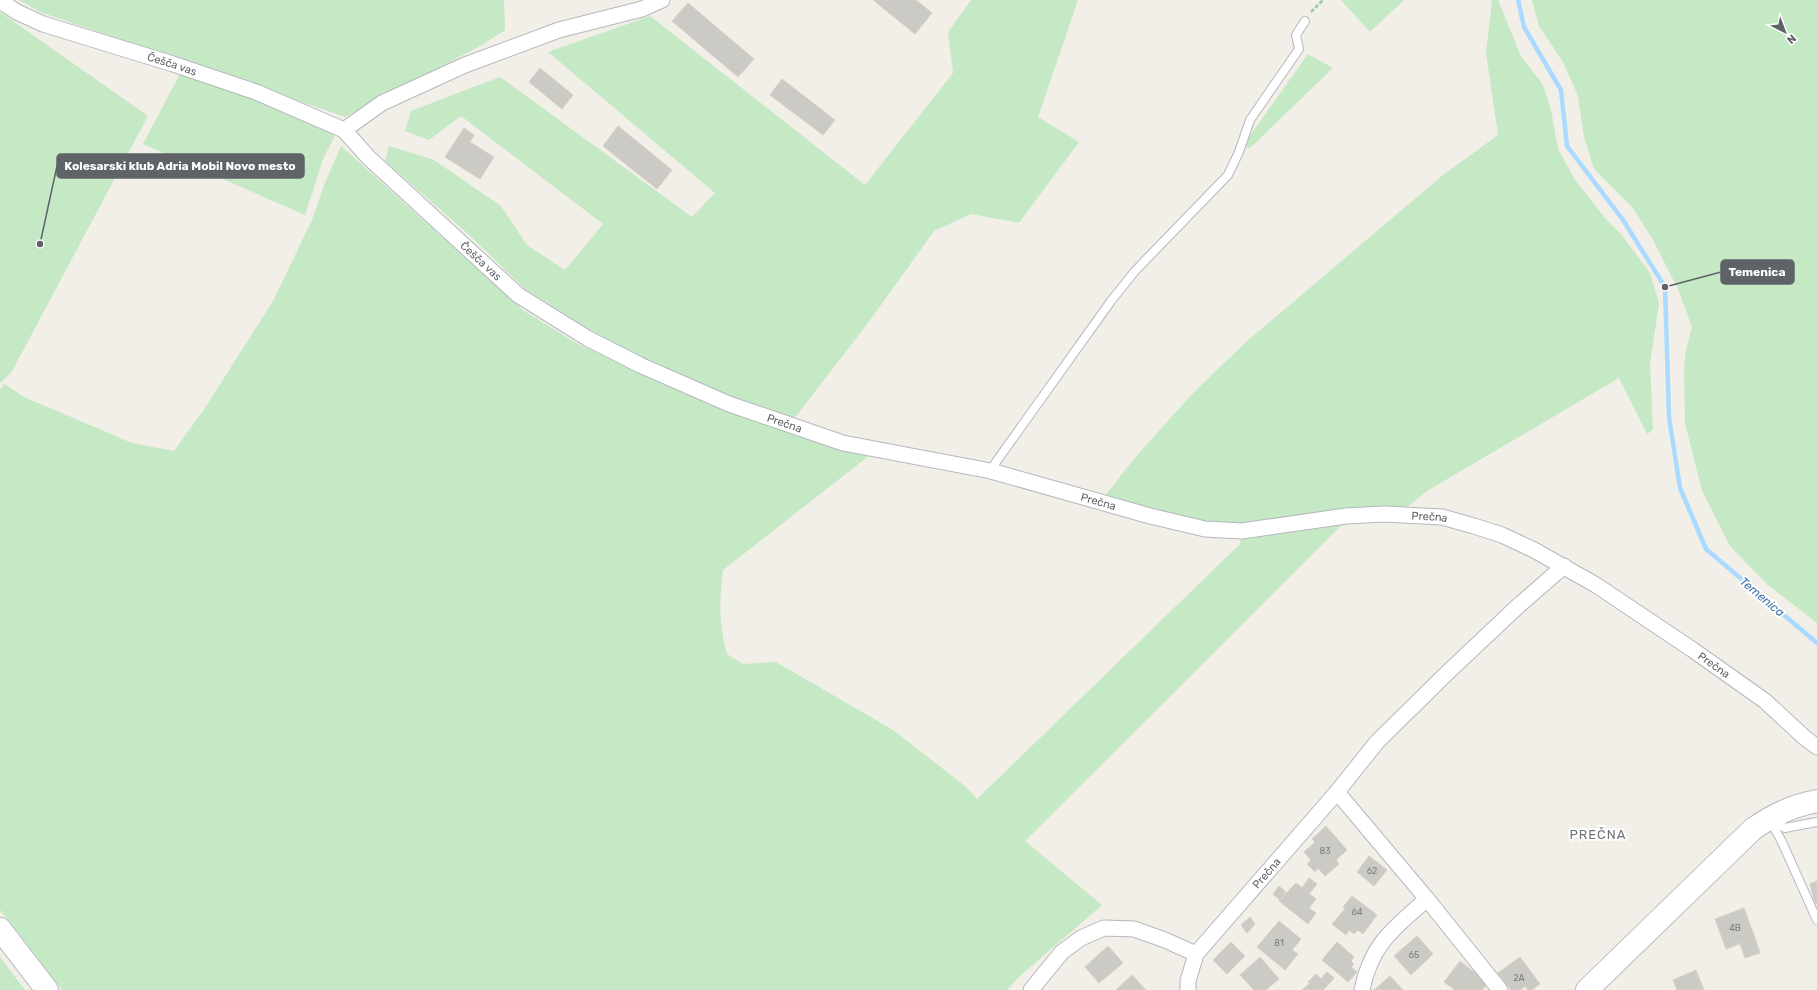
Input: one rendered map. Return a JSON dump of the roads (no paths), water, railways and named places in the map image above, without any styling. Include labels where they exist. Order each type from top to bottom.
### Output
[{"type":"street","points":[[344,130],[382,103],[465,65],[559,30],[642,9],[662,0]]},
{"type":"street","name":"Češča vas","points":[[0,1],[17,12],[43,24],[173,64],[256,92],[344,130],[368,157],[518,295],[587,338],[640,365]]},
{"type":"street","name":"Prečna","points":[[640,365],[729,404],[843,443],[991,471],[1150,516],[1205,528],[1242,531],[1354,515],[1410,514],[1442,517],[1502,535],[1534,550],[1596,585],[1693,650],[1765,702],[1817,747]]},
{"type":"street","name":"Prečna","points":[[1188,990],[1188,981],[1196,954],[1337,792],[1382,737],[1473,648],[1564,566]]},
{"type":"street","points":[[1337,792],[1427,899],[1500,990]]},
{"type":"street","points":[[1587,990],[1753,829],[1786,810],[1817,801]]},
{"type":"street","points":[[1362,990],[1373,955],[1390,931],[1427,899]]},
{"type":"street","points":[[1031,990],[1062,952],[1080,938],[1104,928],[1134,929],[1165,940],[1196,954]]},
{"type":"street","points":[[0,929],[47,990]]},
{"type":"lane","points":[[991,471],[1000,456],[1111,301],[1135,271],[1228,175],[1239,152],[1250,120],[1299,49],[1296,35],[1305,21]]},
{"type":"lane","points":[[1768,819],[1785,828],[1817,822]]},
{"type":"lane","points":[[1768,819],[1780,840],[1817,920]]},
{"type":"waterway","name":"Temenica","points":[[1518,0],[1524,27],[1561,90],[1567,146],[1623,220],[1665,287],[1669,417],[1680,488],[1706,549],[1817,643]]},
{"type":"place","name":"Kolesarski klub Adria Mobil Novo mesto","points":[[40,244]]},
{"type":"place","name":"Temenica","points":[[1665,287]]},
{"type":"district","name":"PREČNA","points":[[1598,834]]}]
